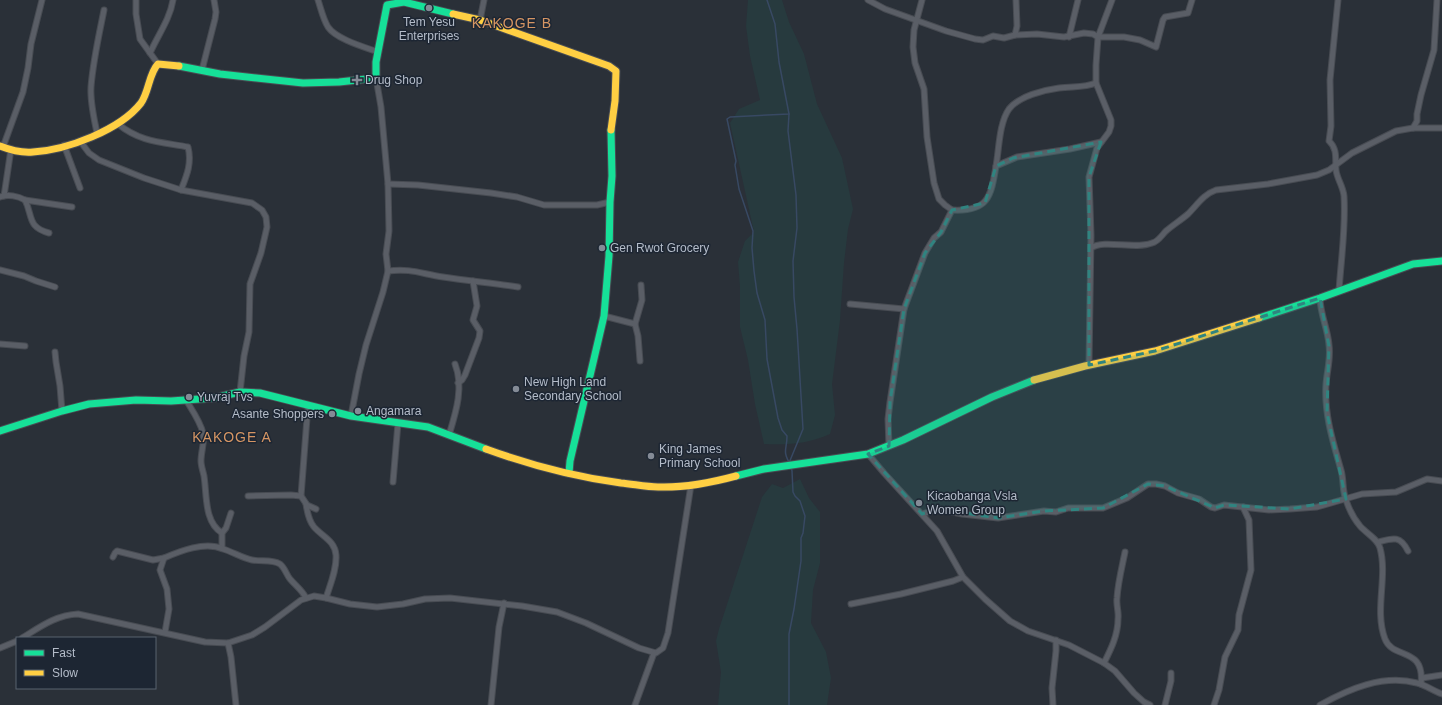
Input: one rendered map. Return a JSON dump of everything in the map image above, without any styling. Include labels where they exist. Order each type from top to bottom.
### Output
[{"type":"street","points":[[42,0],[31,44],[24,86],[2,147],[35,152],[80,141],[118,124],[140,104],[155,67],[158,64]]},
{"type":"street","points":[[136,0],[136,18],[140,40],[158,64],[220,74],[302,83],[339,82],[376,78]]},
{"type":"street","points":[[150,53],[164,26],[173,0]]},
{"type":"street","points":[[202,70],[215,19],[216,12],[214,0]]},
{"type":"street","points":[[318,0],[324,20],[332,32],[378,52]]},
{"type":"street","points":[[480,20],[484,0]]},
{"type":"street","points":[[868,0],[885,9],[946,31],[975,39],[983,40],[993,36],[1004,38],[1015,35],[1037,34],[1069,37],[1084,33],[1092,34],[1098,37],[1124,37],[1140,40],[1156,47],[1165,17],[1188,13],[1192,0]]},
{"type":"street","points":[[922,0],[914,30],[913,47],[915,63],[924,89],[928,137],[932,160],[932,176],[940,199],[952,210],[979,207],[985,203],[992,187],[1002,126],[1010,108],[1023,99],[1039,92],[1050,89],[1096,83]]},
{"type":"street","points":[[1015,35],[1017,26],[1016,0]]},
{"type":"street","points":[[1069,37],[1078,0]]},
{"type":"street","points":[[1088,365],[1091,248],[1089,177],[1097,148],[1112,126],[1096,83],[1096,65],[1098,37],[1112,0]]},
{"type":"street","points":[[1338,0],[1330,92],[1331,126],[1329,142],[1333,145],[1335,151],[1336,170],[1343,186],[1344,196],[1343,251],[1339,291]]},
{"type":"street","points":[[1413,128],[1417,120],[1420,101],[1434,50],[1437,0]]},
{"type":"street","points":[[351,416],[362,360],[388,271],[386,254],[389,231],[388,184],[382,107],[376,78],[376,62],[385,12],[388,4],[404,2],[480,20],[609,66],[616,71],[615,102],[611,124],[612,176],[609,256],[604,316],[570,461],[569,473]]},
{"type":"street","points":[[97,133],[93,114],[91,88],[96,48],[104,10]]},
{"type":"street","points":[[118,124],[126,130],[149,141],[188,147],[190,164],[181,190]]},
{"type":"street","points":[[1091,248],[1100,245],[1141,246],[1154,243],[1187,214],[1210,191],[1268,184],[1317,175],[1328,170],[1352,153],[1396,131],[1413,128],[1442,128]]},
{"type":"street","points":[[80,141],[89,153],[99,160],[144,178],[181,190],[252,204],[262,210],[266,217],[266,236],[250,284],[249,332],[244,356],[240,392]]},
{"type":"street","points":[[996,166],[1017,157],[1070,149],[1101,142]]},
{"type":"street","points":[[64,145],[80,188]]},
{"type":"street","points":[[11,149],[2,196],[19,197],[25,200],[72,207]]},
{"type":"street","points":[[388,184],[418,185],[491,193],[517,197],[544,205],[597,205],[610,202]]},
{"type":"street","points":[[25,200],[31,220],[35,227],[49,233]]},
{"type":"street","points":[[889,446],[888,419],[904,309],[925,253],[934,238],[941,232],[952,210]]},
{"type":"street","points":[[0,431],[89,404],[136,400],[186,400],[214,398],[240,392],[265,394],[351,416],[428,427],[536,465],[599,480],[657,487],[691,485],[764,469],[868,454],[889,446],[992,397],[1040,377],[1155,351],[1225,327],[1320,298],[1413,264],[1442,261]]},
{"type":"street","points":[[388,271],[402,269],[411,270],[441,277],[518,287]]},
{"type":"street","points":[[0,270],[55,287]]},
{"type":"street","points":[[458,383],[465,375],[479,338],[480,331],[473,320],[477,306],[473,282]]},
{"type":"street","points":[[640,361],[638,336],[635,324],[642,300],[642,285]]},
{"type":"street","points":[[1320,298],[1320,304],[1330,346],[1326,385],[1327,413],[1332,440],[1342,476],[1343,491],[1350,509],[1359,525],[1378,542],[1381,552],[1381,614],[1385,638],[1390,646],[1416,661],[1421,670],[1422,681]]},
{"type":"street","points":[[850,304],[904,309]]},
{"type":"street","points":[[604,316],[635,324]]},
{"type":"street","points":[[0,344],[25,346]]},
{"type":"street","points":[[55,352],[62,411]]},
{"type":"street","points":[[449,434],[460,391],[455,364]]},
{"type":"street","points":[[186,400],[200,424],[203,434],[204,444],[201,463],[208,509],[211,520],[217,530],[222,533]]},
{"type":"street","points":[[308,404],[301,496],[306,504],[310,521],[313,526],[331,542],[335,549],[336,565],[326,598]]},
{"type":"street","points":[[394,482],[398,423]]},
{"type":"street","points":[[868,454],[937,531],[963,577],[985,599],[1010,621],[1028,631],[1056,640],[1104,663],[1115,671],[1134,693],[1150,705]]},
{"type":"street","points":[[922,514],[938,510],[998,518],[1044,510],[1056,512],[1068,508],[1103,508],[1127,498],[1148,484],[1156,484],[1178,493],[1199,499],[1215,508],[1224,505],[1269,510],[1296,509],[1317,507],[1373,492],[1391,493],[1400,491],[1410,485],[1427,479],[1442,481]]},
{"type":"street","points":[[24,637],[52,620],[70,614],[88,616],[205,642],[228,643],[242,639],[258,631],[301,600],[314,596],[369,607],[390,606],[425,599],[450,598],[504,603],[562,614],[639,648],[654,653],[659,652],[663,648],[668,633],[691,485]]},
{"type":"street","points":[[248,496],[301,496]]},
{"type":"street","points":[[306,504],[316,508]]},
{"type":"street","points":[[1214,705],[1219,690],[1225,657],[1238,630],[1239,615],[1251,570],[1249,520],[1243,507]]},
{"type":"street","points":[[222,548],[222,533],[226,528],[231,513]]},
{"type":"street","points":[[1378,542],[1391,538],[1400,540],[1403,541],[1408,551]]},
{"type":"street","points":[[113,557],[114,553],[117,551],[154,560],[191,548],[222,548],[252,560],[273,561],[281,565],[290,579],[302,590],[306,598]]},
{"type":"street","points":[[1104,663],[1116,638],[1119,617],[1116,608],[1125,552]]},
{"type":"street","points":[[160,570],[164,558]]},
{"type":"street","points":[[154,560],[160,570],[167,589],[169,609],[165,632]]},
{"type":"street","points":[[851,604],[901,594],[953,581],[963,577]]},
{"type":"street","points":[[492,705],[499,627],[504,603]]},
{"type":"street","points":[[1053,705],[1052,688],[1056,640]]},
{"type":"street","points":[[0,648],[16,641]]},
{"type":"street","points":[[228,643],[236,705]]},
{"type":"street","points":[[635,705],[654,653]]},
{"type":"street","points":[[1165,705],[1171,681],[1171,673]]},
{"type":"street","points":[[1320,705],[1355,688],[1381,680],[1422,681],[1442,675]]},
{"type":"street","points":[[1422,681],[1442,694]]},
{"type":"highlighted area","points":[[1101,142],[1089,177],[1089,365],[1155,351],[1320,298],[1329,346],[1327,413],[1346,499],[1290,509],[1224,505],[1215,508],[1165,486],[1148,484],[1103,508],[1044,511],[998,518],[938,509],[922,514],[868,454],[889,446],[890,402],[904,309],[925,253],[941,232],[952,210],[985,203],[996,166],[1013,158]]},
{"type":"green space","points":[[748,0],[782,0],[789,22],[804,54],[817,104],[842,158],[853,209],[848,229],[840,320],[832,384],[835,415],[830,434],[814,440],[798,443],[764,444],[755,404],[748,360],[740,327],[740,287],[738,262],[745,241],[754,232],[730,123],[739,109],[760,100],[750,56],[746,26]]},
{"type":"green space","points":[[800,479],[809,498],[820,512],[820,563],[813,590],[811,623],[826,652],[831,678],[827,705],[718,705],[721,672],[716,641],[762,497],[772,484],[783,488]]},
{"type":"waterway","points":[[767,0],[775,24],[779,62],[789,114],[730,117],[727,119],[736,161],[735,165],[739,189],[753,231],[752,248],[754,271],[757,293],[765,320],[767,359],[778,418],[782,430],[787,436],[786,453],[790,464]]},
{"type":"waterway","points":[[789,114],[788,131],[796,195],[797,228],[793,261],[794,297],[803,429],[789,463]]},
{"type":"waterway","points":[[789,705],[789,634],[801,561],[801,538],[805,516],[800,501],[793,492],[791,467]]},
{"type":"traffic: fast","points":[[179,66],[220,74],[303,83],[339,82],[376,78],[376,62],[387,5],[404,2],[453,14]]},
{"type":"traffic: fast","points":[[569,473],[570,461],[604,316],[609,256],[612,176],[611,130]]},
{"type":"traffic: fast","points":[[1259,318],[1320,298],[1413,264],[1442,261]]},
{"type":"traffic: fast","points":[[736,476],[764,469],[868,454],[903,440],[992,397],[1034,380]]},
{"type":"traffic: fast","points":[[0,431],[89,404],[136,400],[171,401],[214,398],[240,392],[260,393],[351,416],[428,427],[486,449]]},
{"type":"traffic: slow","points":[[453,14],[480,20],[609,66],[616,71],[615,101],[611,130]]},
{"type":"traffic: slow","points":[[0,146],[16,151],[33,152],[77,143],[92,137],[107,130],[132,113],[144,99],[153,72],[158,64],[179,66]]},
{"type":"traffic: slow","points":[[1034,380],[1085,366],[1155,351],[1259,318]]},
{"type":"traffic: slow","points":[[486,449],[570,474],[649,487],[687,486],[736,476]]},
{"type":"place","name":"Tem Yesu Enterprises","points":[[429,8]]},
{"type":"place","name":"Drug Shop","points":[[357,80]]},
{"type":"place","name":"Gen Rwot Grocery","points":[[602,248]]},
{"type":"place","name":"New High Land Secondary School","points":[[516,389]]},
{"type":"place","name":"Yuvraj Tvs","points":[[189,397]]},
{"type":"place","name":"Angamara","points":[[358,411]]},
{"type":"place","name":"Asante Shoppers","points":[[332,414]]},
{"type":"place","name":"King James Primary School","points":[[651,456]]},
{"type":"place","name":"Kicaobanga Vsla Women Group","points":[[919,503]]},
{"type":"district","name":"KAKOGE B","points":[[512,23]]},
{"type":"district","name":"KAKOGE A","points":[[232,437]]}]
